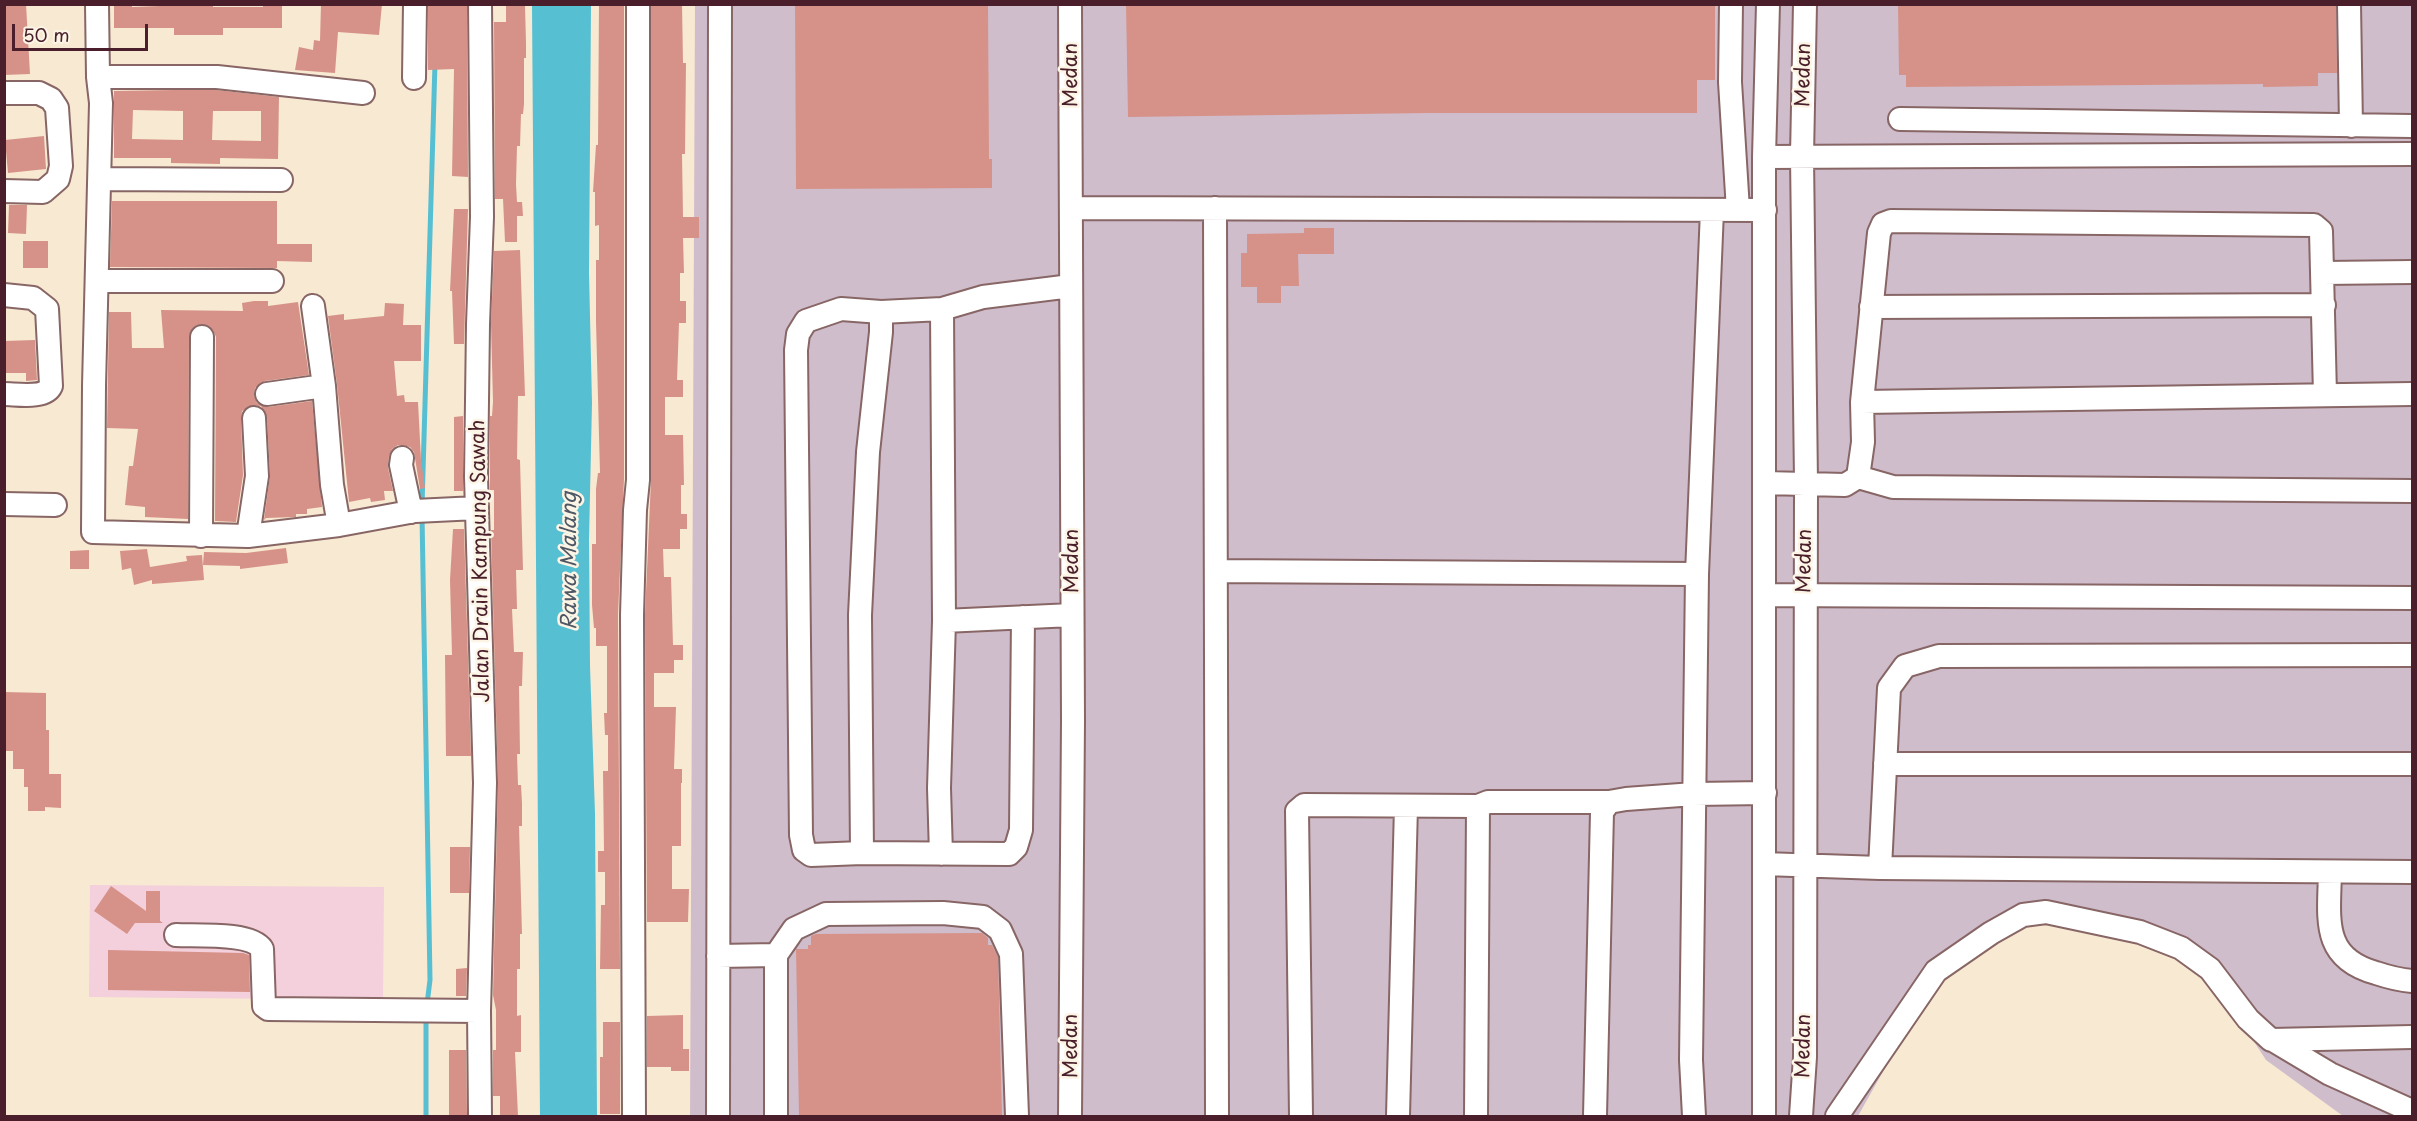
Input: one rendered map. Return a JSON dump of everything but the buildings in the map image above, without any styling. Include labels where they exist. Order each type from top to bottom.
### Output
[{"type":"street","points":[[98,4],[98,77],[101,103],[93,532],[248,536],[339,525],[413,512],[468,509]]},
{"type":"street","points":[[414,78],[415,4]]},
{"type":"street","name":"Jalan Drain Kampung Sawah","points":[[480,4],[482,217],[468,509],[485,783],[469,1010],[480,1116]]},
{"type":"street","points":[[634,1116],[632,615],[638,480],[638,4]]},
{"type":"street","points":[[718,1116],[720,4]]},
{"type":"street","name":"Medan","points":[[1070,4],[1072,615],[1070,1116]]},
{"type":"street","points":[[1731,4],[1730,82],[1738,210]]},
{"type":"street","points":[[1764,1116],[1764,157],[1768,4]]},
{"type":"street","name":"Medan","points":[[1801,1116],[1804,1057],[1806,482],[1802,156],[1804,4]]},
{"type":"street","points":[[2349,4],[2351,126]]},
{"type":"street","points":[[98,77],[217,76],[363,93]]},
{"type":"street","points":[[4,93],[39,93],[51,99],[57,108],[61,166],[58,180],[43,192],[4,191]]},
{"type":"street","points":[[1900,119],[2412,126]]},
{"type":"street","points":[[2092,122],[2093,155]]},
{"type":"street","points":[[2150,123],[2150,155]]},
{"type":"street","points":[[1764,157],[2412,154]]},
{"type":"street","points":[[100,179],[281,180]]},
{"type":"street","points":[[1071,208],[1765,210]]},
{"type":"street","points":[[1215,208],[1217,1116]]},
{"type":"street","points":[[1694,1116],[1691,1060],[1697,574],[1712,210]]},
{"type":"street","points":[[1858,477],[1863,442],[1862,402],[1879,233],[1882,224],[1891,221],[2314,225],[2320,231],[2323,273],[2325,395]]},
{"type":"street","points":[[2323,273],[2412,272]]},
{"type":"street","points":[[98,281],[272,282]]},
{"type":"street","points":[[1023,617],[1021,830],[1016,847],[1009,854],[811,855],[804,850],[801,835],[796,350],[798,334],[806,321],[841,309],[881,312],[942,309],[983,297],[1071,286]]},
{"type":"street","points":[[4,295],[33,298],[47,309],[51,386],[50,390],[44,394],[4,394]]},
{"type":"street","points":[[1871,307],[2324,305]]},
{"type":"street","points":[[313,306],[324,386],[332,485],[339,525]]},
{"type":"street","points":[[941,854],[939,765],[944,621],[942,309]]},
{"type":"street","points":[[862,853],[860,604],[868,452],[881,332],[881,312]]},
{"type":"street","points":[[201,536],[202,338]]},
{"type":"street","points":[[267,394],[324,386]]},
{"type":"street","points":[[1862,402],[2412,394]]},
{"type":"street","points":[[248,536],[257,476],[254,418]]},
{"type":"street","points":[[402,458],[400,465],[413,512]]},
{"type":"street","points":[[1765,483],[1806,482],[1845,485],[1858,477],[1893,487],[2412,491]]},
{"type":"street","points":[[4,504],[55,505]]},
{"type":"street","points":[[1216,571],[1697,574]]},
{"type":"street","points":[[1765,595],[2412,598]]},
{"type":"street","points":[[944,621],[1072,615]]},
{"type":"street","points":[[1880,868],[1889,688],[1905,666],[1939,656],[2412,655]]},
{"type":"street","points":[[1885,765],[2412,764]]},
{"type":"street","points":[[1301,1116],[1297,811],[1304,805],[1478,806],[1488,801],[1609,802],[1626,798],[1694,794],[1765,793]]},
{"type":"street","points":[[1595,1116],[1602,812],[1609,802]]},
{"type":"street","points":[[1398,1116],[1406,806]]},
{"type":"street","points":[[1476,1116],[1478,806]]},
{"type":"street","points":[[1764,864],[1880,868],[2412,872]]},
{"type":"street","points":[[2331,872],[2329,916],[2335,948],[2355,968],[2402,981],[2412,981]]},
{"type":"street","points":[[1837,1116],[1936,971],[1991,933],[2023,915],[2046,912],[2140,932],[2181,948],[2210,969],[2248,1019],[2271,1040],[2330,1074],[2412,1111]]},
{"type":"street","points":[[776,1116],[777,955],[794,928],[826,914],[943,913],[983,917],[1000,930],[1011,954],[1017,1116]]},
{"type":"street","points":[[176,934],[246,938],[259,945],[262,949],[265,1008],[386,1011],[469,1010]]},
{"type":"street","points":[[718,956],[777,955]]},
{"type":"street","points":[[2271,1040],[2412,1037]]},
{"type":"shaded area","points":[[695,5],[2412,5],[2412,1116],[2343,1116],[2266,1060],[2204,965],[2039,907],[1943,965],[1858,1116],[690,1116]]},
{"type":"shaded area","points":[[90,885],[384,887],[383,1000],[89,997]]},
{"type":"water","name":"Rawa Malang","points":[[532,5],[591,5],[589,273],[592,403],[589,540],[595,814],[597,1116],[540,1116]]},
{"type":"waterway","points":[[422,506],[435,63]]},
{"type":"waterway","points":[[422,515],[430,980],[427,1004]]},
{"type":"waterway","points":[[426,1016],[426,1116]]}]
